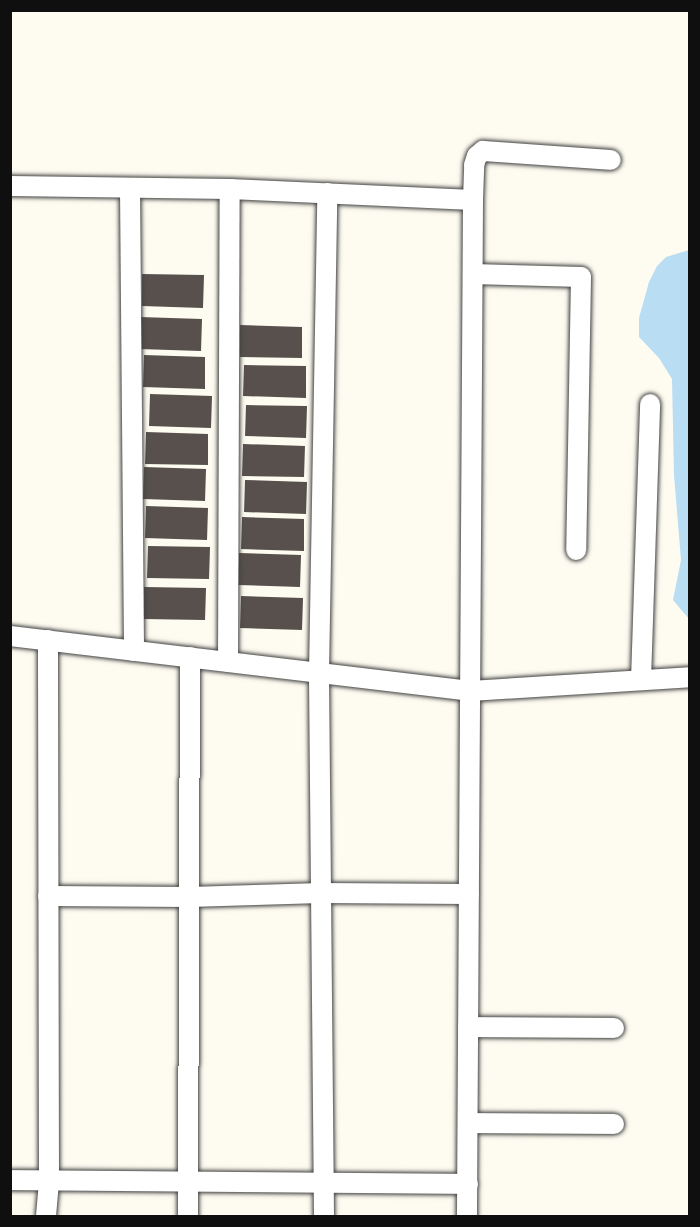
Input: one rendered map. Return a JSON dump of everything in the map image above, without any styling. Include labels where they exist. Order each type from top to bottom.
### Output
[{"type":"street","points":[[467,1216],[474,165],[477,156],[483,151],[610,160]]},
{"type":"street","points":[[10,186],[230,189],[473,200]]},
{"type":"street","points":[[130,188],[134,651]]},
{"type":"street","points":[[228,662],[230,189]]},
{"type":"street","points":[[324,1216],[319,673],[327,193]]},
{"type":"street","points":[[473,274],[580,277],[576,550]]},
{"type":"street","points":[[640,680],[650,405]]},
{"type":"street","points":[[10,636],[470,691],[690,677]]},
{"type":"street","points":[[46,1216],[49,1181],[48,640]]},
{"type":"street","points":[[188,1216],[190,657]]},
{"type":"street","points":[[48,896],[469,894]]},
{"type":"street","points":[[468,1027],[614,1028]]},
{"type":"street","points":[[468,1123],[614,1125]]},
{"type":"street","points":[[10,1180],[468,1184]]},
{"type":"water","points":[[690,250],[689,619],[673,600],[681,560],[674,475],[672,379],[659,358],[639,337],[639,318],[649,282],[657,266],[666,257]]},
{"type":"building","points":[[142,274],[204,275],[203,308],[142,306]]},
{"type":"building","points":[[140,317],[202,319],[201,351],[139,349]]},
{"type":"building","points":[[240,325],[302,327],[302,358],[240,357]]},
{"type":"building","points":[[144,355],[205,357],[205,389],[143,387]]},
{"type":"building","points":[[244,365],[306,366],[306,398],[243,396]]},
{"type":"building","points":[[150,394],[212,396],[211,428],[149,426]]},
{"type":"building","points":[[246,405],[307,406],[306,438],[245,436]]},
{"type":"building","points":[[146,432],[208,434],[208,465],[145,464]]},
{"type":"building","points":[[243,444],[305,446],[304,477],[242,476]]},
{"type":"building","points":[[144,467],[206,469],[205,501],[143,499]]},
{"type":"building","points":[[245,480],[307,482],[306,514],[244,512]]},
{"type":"building","points":[[146,506],[208,508],[207,540],[145,538]]},
{"type":"building","points":[[242,517],[304,519],[304,551],[241,549]]},
{"type":"building","points":[[148,546],[210,547],[209,579],[147,578]]},
{"type":"building","points":[[239,553],[301,555],[300,587],[238,585]]},
{"type":"building","points":[[144,587],[206,588],[205,620],[143,619]]},
{"type":"building","points":[[241,596],[303,598],[302,630],[240,628]]}]
